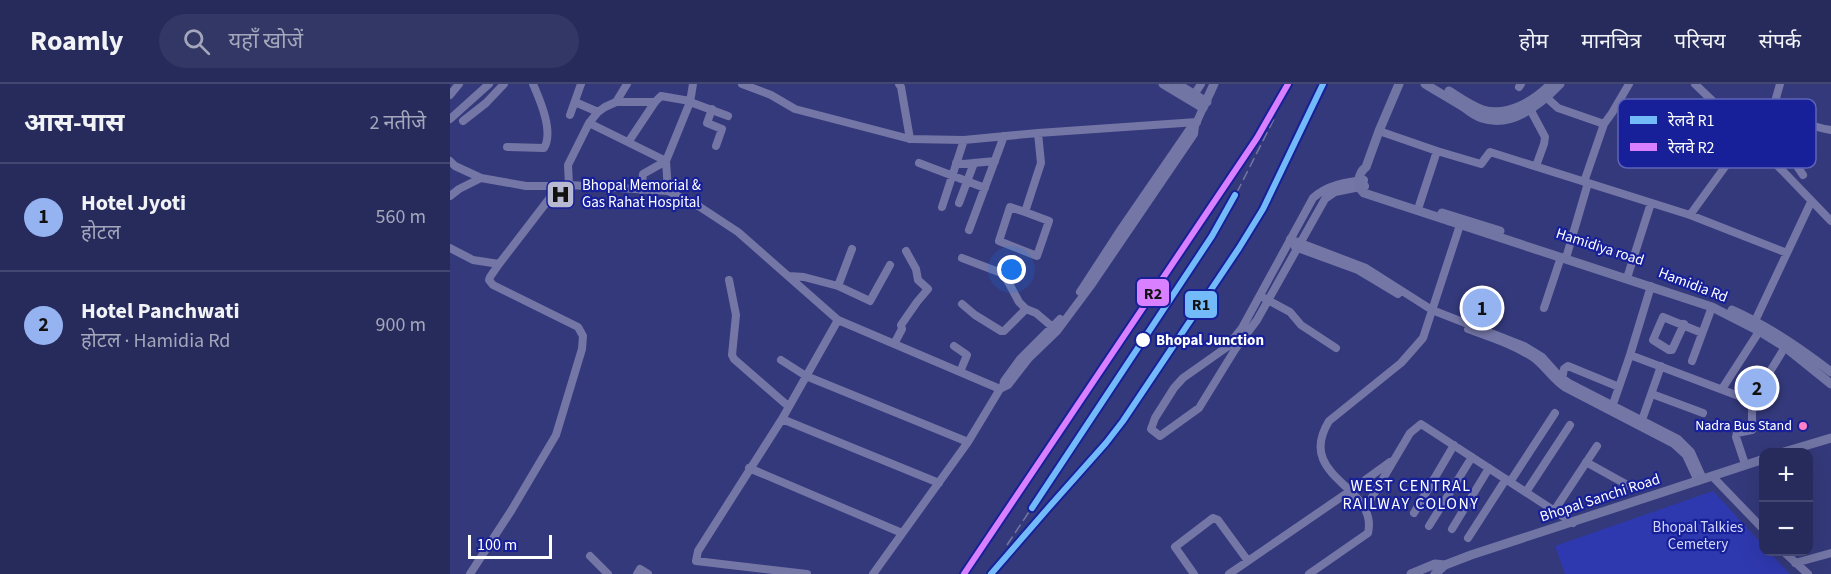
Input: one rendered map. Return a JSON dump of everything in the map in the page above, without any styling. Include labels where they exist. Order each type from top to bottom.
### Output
[{"type":"main road","points":[[1163,84],[1209,97]]},
{"type":"main road","points":[[1177,84],[1194,95],[1209,97]]},
{"type":"main road","points":[[1399,84],[1366,167],[1367,173],[1362,184],[1364,193],[1461,222]]},
{"type":"main road","points":[[1425,84],[1498,120],[1515,117],[1530,109],[1547,98],[1560,84]]},
{"type":"main road","points":[[1437,84],[1484,114],[1510,110],[1526,103],[1551,84]]},
{"type":"main road","name":"Hamidiya road","points":[[1362,184],[1371,191],[1461,222],[1720,305],[1803,350],[1831,372]]},
{"type":"main road","name":"Hamidia Rd","points":[[1628,275],[1759,326],[1831,384]]},
{"type":"main road","points":[[1800,448],[1831,438]]},
{"type":"main road","name":"Bhopal Sanchi Road","points":[[1411,574],[1435,564],[1445,565],[1759,461]]},
{"type":"main road","points":[[1435,574],[1445,565]]},
{"type":"street","points":[[450,95],[459,84]]},
{"type":"street","points":[[450,118],[489,84]]},
{"type":"street","points":[[463,121],[486,103],[504,84]]},
{"type":"street","points":[[507,147],[543,148],[547,143],[548,134],[541,101],[533,84]]},
{"type":"street","points":[[570,115],[581,84]]},
{"type":"street","points":[[616,102],[627,84]]},
{"type":"street","points":[[668,190],[666,161],[690,102],[693,84]]},
{"type":"street","points":[[742,84],[771,94],[795,108],[910,139],[964,140],[1038,133],[1196,124]]},
{"type":"street","points":[[1194,95],[1201,84]]},
{"type":"street","points":[[873,574],[968,442],[1004,381],[1020,359],[1055,329],[1100,268],[1121,228],[1189,130],[1196,124],[1209,97],[1220,84]]},
{"type":"street","points":[[1620,99],[1629,84]]},
{"type":"street","points":[[1695,84],[1711,99]]},
{"type":"street","points":[[1776,99],[1780,84]]},
{"type":"street","points":[[901,85],[910,139]]},
{"type":"street","points":[[628,141],[654,102],[661,96],[690,102],[728,116]]},
{"type":"street","points":[[1547,98],[1558,108],[1604,124]]},
{"type":"street","points":[[575,102],[598,112]]},
{"type":"street","points":[[569,184],[568,165],[589,123],[598,112],[616,102],[654,102]]},
{"type":"street","points":[[1544,308],[1565,256],[1604,124],[1618,103]]},
{"type":"street","points":[[1530,109],[1545,137],[1536,166]]},
{"type":"street","points":[[712,110],[706,123],[722,129],[716,146]]},
{"type":"street","points":[[589,123],[666,161]]},
{"type":"street","points":[[1816,127],[1831,130]]},
{"type":"street","points":[[1379,131],[1437,152],[1481,164],[1490,152],[1690,215],[1787,253]]},
{"type":"street","points":[[1025,212],[1041,163],[1038,133]]},
{"type":"street","points":[[969,230],[1004,136]]},
{"type":"street","points":[[942,207],[964,140]]},
{"type":"street","points":[[1419,206],[1437,152]]},
{"type":"street","points":[[641,190],[643,174],[666,161]]},
{"type":"street","points":[[956,163],[995,161]]},
{"type":"street","points":[[919,163],[985,188]]},
{"type":"street","points":[[959,203],[974,163]]},
{"type":"street","points":[[452,166],[481,178],[526,186],[569,184],[668,190],[700,207],[738,232],[838,320],[960,372],[1002,387]]},
{"type":"street","points":[[1690,215],[1724,168]]},
{"type":"street","points":[[1779,168],[1831,221]]},
{"type":"street","points":[[1799,168],[1803,174]]},
{"type":"street","points":[[450,196],[481,178]]},
{"type":"street","points":[[1264,298],[1289,241],[1312,198],[1335,185],[1362,184]]},
{"type":"street","points":[[1241,335],[1183,378],[1155,418],[1151,429],[1160,436],[1199,408],[1325,199],[1335,192],[1362,184]]},
{"type":"street","points":[[470,574],[512,511],[556,435],[583,343],[583,336],[578,327],[491,284],[490,277],[499,264],[559,186]]},
{"type":"street","points":[[1722,389],[1759,326],[1787,253],[1811,202]]},
{"type":"street","points":[[1628,275],[1651,203]]},
{"type":"street","points":[[1010,207],[1025,212],[1049,221],[1037,256],[999,241],[1010,207]]},
{"type":"street","points":[[1309,574],[1368,533],[1370,523],[1365,509],[1323,462],[1320,451],[1324,429],[1329,421],[1401,363],[1423,338],[1461,222]]},
{"type":"street","points":[[1289,241],[1366,268],[1431,312],[1521,351],[1538,361],[1560,385],[1642,420],[1691,452],[1704,479],[1759,526]]},
{"type":"street","points":[[450,248],[473,261],[499,264]]},
{"type":"street","points":[[837,286],[852,249]]},
{"type":"street","points":[[894,344],[902,329],[901,325],[928,289],[918,280],[916,269],[906,251]]},
{"type":"street","points":[[962,258],[1004,274],[1019,302],[1055,329]]},
{"type":"street","points":[[788,275],[837,286],[870,301],[891,265]]},
{"type":"street","points":[[729,280],[736,315],[732,355],[788,406]]},
{"type":"street","points":[[1612,409],[1651,285]]},
{"type":"street","points":[[1264,298],[1290,312],[1301,325],[1336,348]]},
{"type":"street","points":[[962,304],[1001,331],[1026,309]]},
{"type":"street","points":[[1692,361],[1712,307]]},
{"type":"street","points":[[1431,312],[1524,346],[1542,357],[1562,378],[1612,409],[1679,444]]},
{"type":"street","points":[[1684,324],[1672,350],[1653,340],[1663,316],[1684,324],[1702,333]]},
{"type":"street","points":[[807,574],[760,571],[696,561],[698,551],[782,419],[838,320]]},
{"type":"street","points":[[954,346],[967,355],[960,372]]},
{"type":"street","points":[[1745,465],[1736,437],[1737,433],[1752,430],[1752,400],[1785,347]]},
{"type":"street","points":[[1630,355],[1752,400]]},
{"type":"street","points":[[782,360],[806,376],[968,442]]},
{"type":"street","points":[[1562,378],[1564,369],[1568,366],[1619,387]]},
{"type":"street","points":[[1642,420],[1661,366]]},
{"type":"street","points":[[1652,393],[1703,413]]},
{"type":"street","points":[[1467,538],[1555,413]]},
{"type":"street","points":[[782,419],[939,483]]},
{"type":"street","points":[[1365,509],[1410,433],[1421,424],[1573,523]]},
{"type":"street","points":[[1526,492],[1570,425]]},
{"type":"street","points":[[1414,513],[1454,445]]},
{"type":"street","points":[[1554,511],[1597,446]]},
{"type":"street","points":[[1429,526],[1472,457]]},
{"type":"street","points":[[1229,574],[1395,458]]},
{"type":"street","points":[[1586,462],[1631,488]]},
{"type":"street","points":[[749,468],[902,533]]},
{"type":"street","points":[[1452,529],[1489,468]]},
{"type":"street","points":[[1194,574],[1175,547],[1213,518],[1218,520],[1248,561]]},
{"type":"street","points":[[1795,563],[1831,553]]},
{"type":"street","points":[[590,556],[608,574]]},
{"type":"street","points":[[1788,556],[1808,574]]},
{"type":"street","points":[[637,574],[640,569],[648,574]]},
{"type":"green space","name":"Bhopal Talkies Cemetery","points":[[1713,491],[1759,541],[1759,556],[1773,556],[1790,574],[1565,574],[1555,546]]},
{"type":"railway","points":[[991,574],[1123,421],[1263,209],[1323,84]]},
{"type":"railway","points":[[1007,545],[1212,236],[1229,208],[1274,119]]},
{"type":"rail line","name":"R2","points":[[964,574],[1257,138],[1288,84]]},
{"type":"rail line","name":"R1","points":[[991,574],[1123,421],[1263,209],[1323,84]]},
{"type":"rail line","name":"R1","points":[[1032,508],[1212,236],[1235,195]]},
{"type":"place","name":"Bhopal Memorial & Gas Rahat Hospital","points":[[561,194]]},
{"type":"place","name":"Hotel Jyoti","points":[[1482,308]]},
{"type":"place","name":"Bhopal Junction","points":[[1143,340]]},
{"type":"place","name":"Hotel Panchwati","points":[[1757,388]]},
{"type":"place","name":"Nadra Bus Stand","points":[[1803,426]]},
{"type":"district","name":"WEST CENTRAL RAILWAY COLONY","points":[[1411,495]]}]
